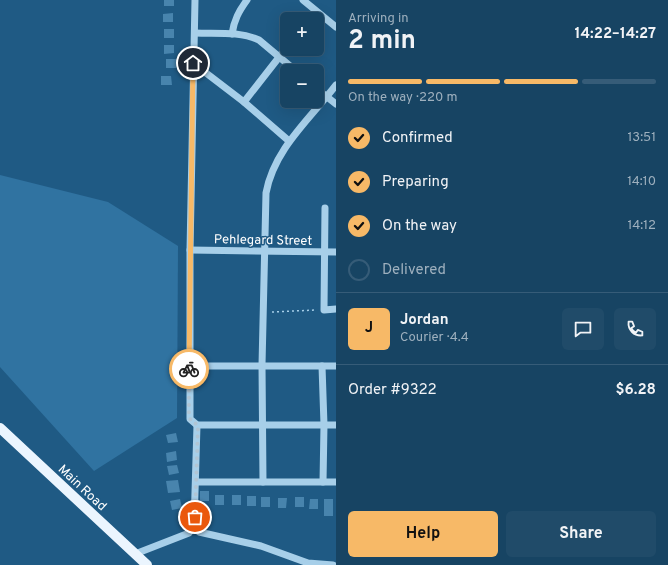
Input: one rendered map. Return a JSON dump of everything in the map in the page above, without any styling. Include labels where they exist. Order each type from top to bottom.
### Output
[{"type":"main road","name":"Main Road","points":[[0,428],[148,565]]},
{"type":"street","points":[[195,0],[190,250],[189,415],[191,421],[198,425],[336,425]]},
{"type":"street","points":[[232,34],[233,24],[238,13],[247,0]]},
{"type":"street","points":[[303,0],[317,12]]},
{"type":"street","points":[[324,18],[336,28]]},
{"type":"street","points":[[195,33],[252,36],[288,64]]},
{"type":"street","points":[[244,102],[279,57]]},
{"type":"street","points":[[193,63],[244,102],[289,140]]},
{"type":"street","points":[[263,482],[262,365],[264,251],[266,193],[268,182],[289,140],[336,85]]},
{"type":"street","points":[[324,95],[336,104]]},
{"type":"street","points":[[325,208],[324,310],[336,309]]},
{"type":"street","name":"Pehlegard Street","points":[[190,250],[336,252]]},
{"type":"street","points":[[189,366],[336,366]]},
{"type":"street","points":[[322,366],[324,425],[323,482]]},
{"type":"street","points":[[136,554],[186,535],[194,526],[197,482],[198,425]]},
{"type":"street","points":[[197,482],[336,482]]},
{"type":"street","points":[[194,526],[200,532],[261,546],[308,563],[333,565]]},
{"type":"path","points":[[263,312],[324,310]]},
{"type":"shaded area","points":[[0,175],[108,202],[178,246],[177,418],[94,471],[0,367]]},
{"type":"building","points":[[164,0],[174,0],[174,6],[164,6]]},
{"type":"building","points":[[173,13],[173,22],[163,22],[163,14]]},
{"type":"building","points":[[164,29],[174,29],[174,38],[164,38]]},
{"type":"building","points":[[164,45],[174,45],[174,53],[164,54]]},
{"type":"building","points":[[166,59],[176,59],[176,68],[166,68]]},
{"type":"building","points":[[161,76],[171,76],[172,85],[161,85]]},
{"type":"building","points":[[176,433],[178,442],[168,443],[166,435]]},
{"type":"building","points":[[176,451],[177,460],[167,462],[166,453]]},
{"type":"building","points":[[177,465],[179,473],[169,475],[167,466]]},
{"type":"building","points":[[178,480],[180,492],[168,493],[166,481]]},
{"type":"building","points":[[200,491],[209,491],[209,501],[200,501]]},
{"type":"building","points":[[215,495],[224,495],[224,505],[215,505]]},
{"type":"building","points":[[232,495],[241,495],[241,505],[232,505]]},
{"type":"building","points":[[247,496],[256,496],[256,506],[247,506]]},
{"type":"building","points":[[261,497],[270,497],[270,507],[261,507]]},
{"type":"building","points":[[295,497],[304,497],[304,507],[295,507]]},
{"type":"building","points":[[278,498],[287,498],[286,508],[278,508]]},
{"type":"building","points":[[180,499],[182,508],[172,510],[170,501]]},
{"type":"building","points":[[310,499],[318,499],[318,509],[309,509]]},
{"type":"building","points":[[324,499],[333,499],[333,516],[324,516]]},
{"type":"way so far","points":[[189,369],[189,415],[191,421],[198,425],[195,517]]},
{"type":"route","points":[[189,369],[193,63]]}]
